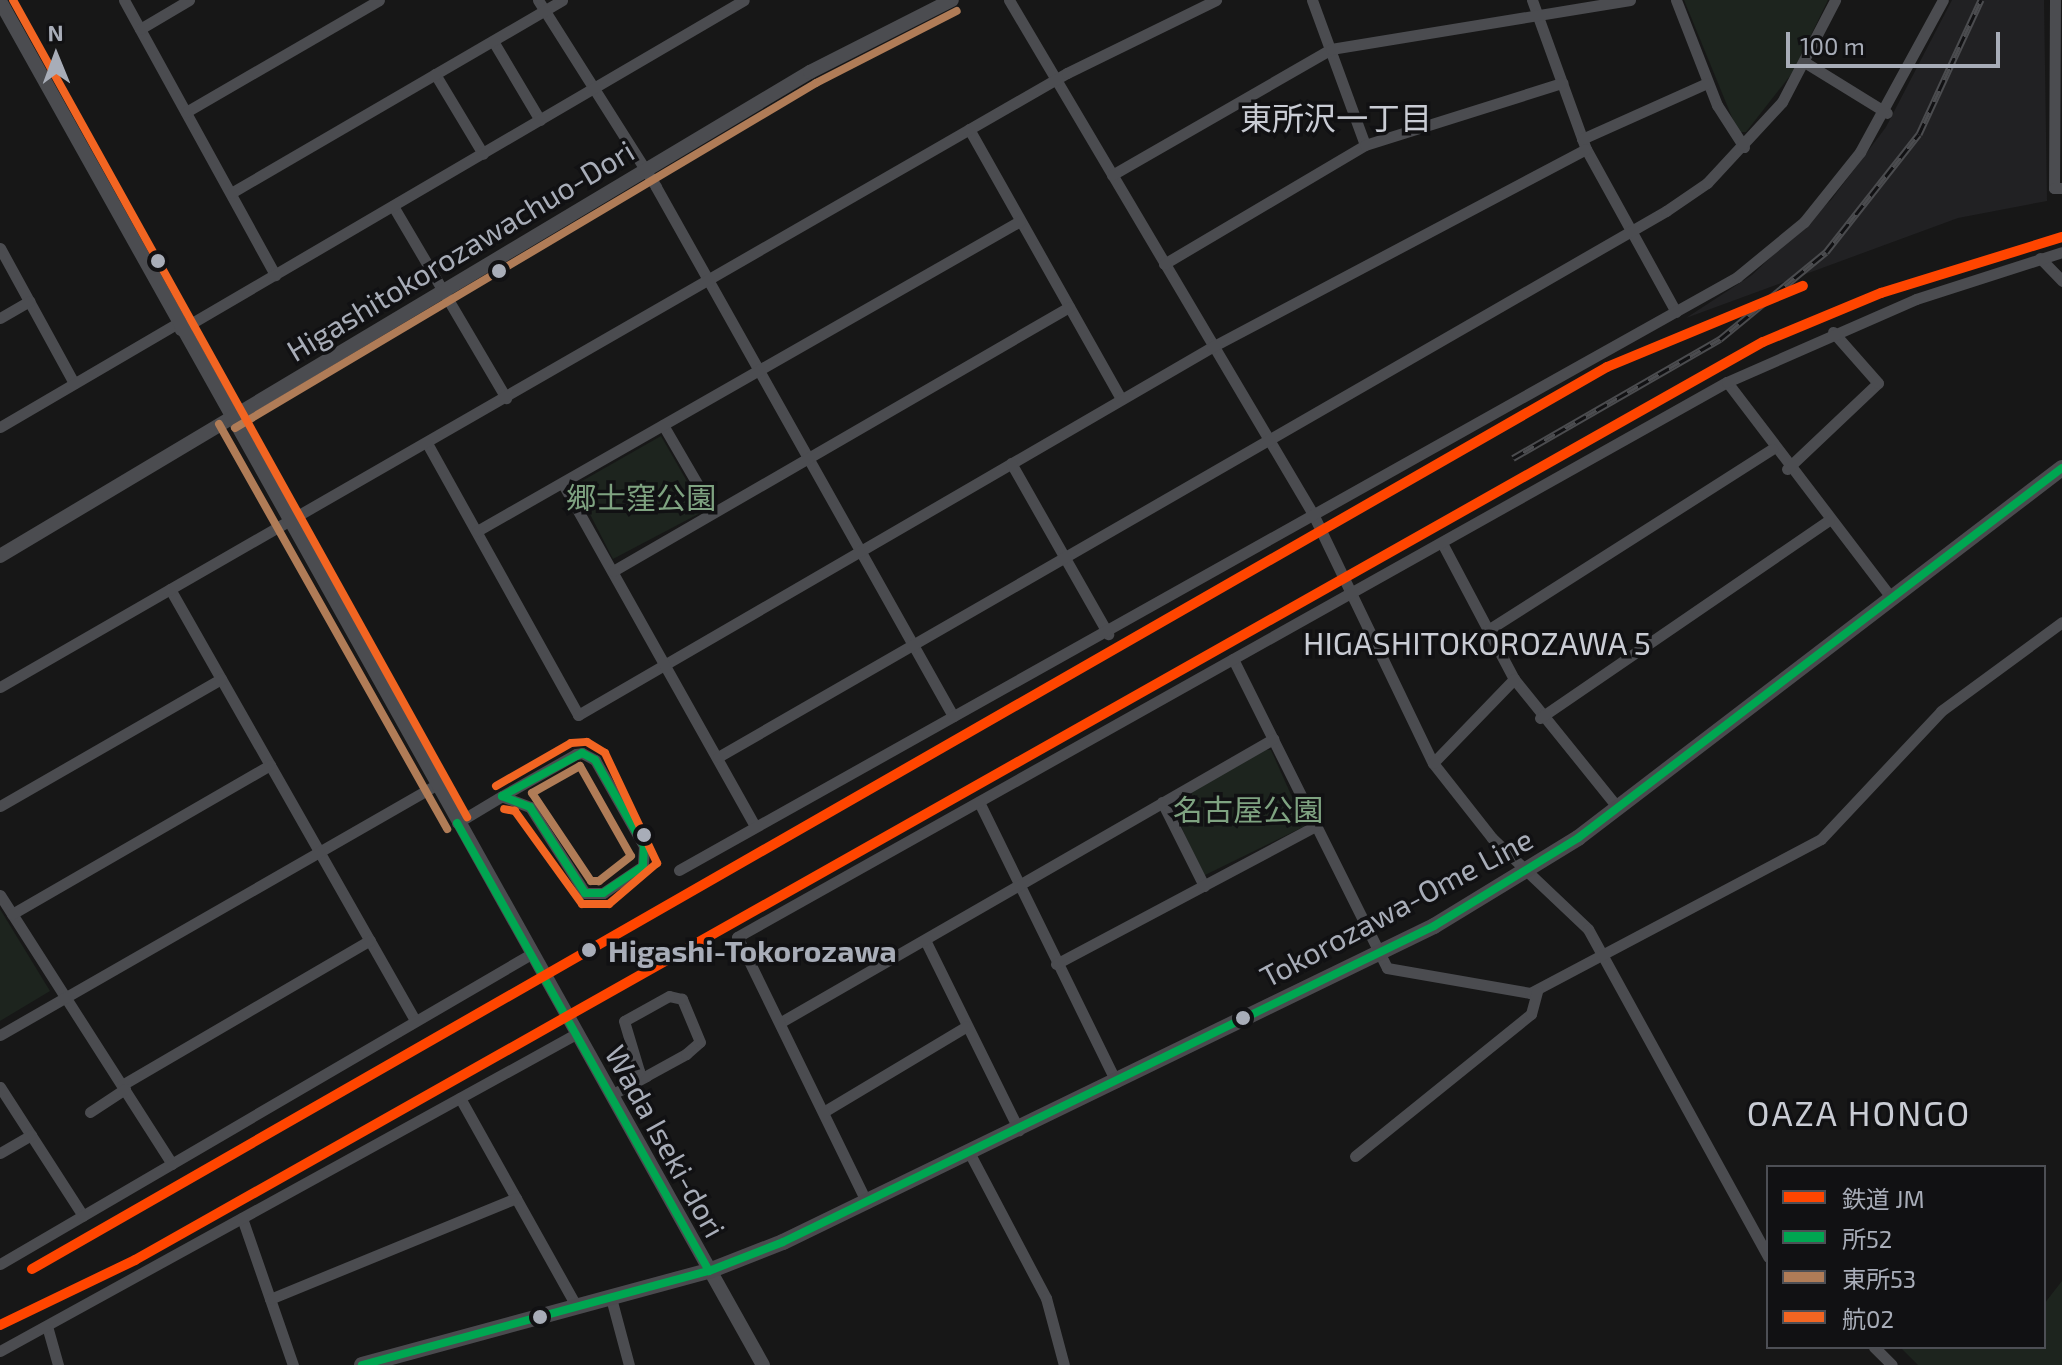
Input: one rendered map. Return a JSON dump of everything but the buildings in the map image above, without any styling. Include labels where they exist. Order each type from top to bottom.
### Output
[{"type":"main road","name":"Tokorozawa-Ome Line","points":[[362,1365],[709,1271],[867,1203],[1378,954],[1531,870],[1618,808],[1890,596],[2062,468]]},
{"type":"street","points":[[124,0],[275,275]]},
{"type":"street","points":[[140,29],[189,0]]},
{"type":"street","points":[[186,112],[379,0]]},
{"type":"street","points":[[231,193],[493,41],[541,5],[562,0]]},
{"type":"street","points":[[0,427],[74,383],[275,275],[744,0]]},
{"type":"street","points":[[1009,0],[1313,514],[1355,593],[1433,763],[1492,838],[1531,870],[1577,915],[1766,1253]]},
{"type":"street","points":[[0,687],[428,445],[969,129],[1056,80],[1216,0]]},
{"type":"street","points":[[1312,0],[1365,145]]},
{"type":"street","points":[[1532,0],[1584,144],[1676,312]]},
{"type":"street","points":[[1112,175],[1331,49],[1630,0]]},
{"type":"street","points":[[1676,0],[1707,83],[1744,147]]},
{"type":"street","points":[[718,757],[1631,231],[1707,183],[1744,147],[1806,63],[1835,0]]},
{"type":"street","points":[[679,870],[953,716],[1108,634],[1313,514],[1737,277],[1804,222],[1887,113],[1943,0]]},
{"type":"street","points":[[2055,0],[2058,91],[2054,188],[2062,188]]},
{"type":"street","name":"Higashitokorozawachuo-Dori","points":[[0,556],[810,72],[941,2]]},
{"type":"street","name":"Wada Iseki-dori","points":[[4,3],[288,524],[574,1030],[618,1091],[709,1271],[763,1365]]},
{"type":"street","points":[[541,5],[646,170],[916,645],[953,716]]},
{"type":"street","points":[[493,41],[540,120]]},
{"type":"street","points":[[1806,63],[1887,113]]},
{"type":"street","points":[[435,74],[483,154]]},
{"type":"street","points":[[1164,264],[1365,145],[1562,83]]},
{"type":"street","points":[[428,445],[578,715],[1212,347],[1584,144],[1707,83]]},
{"type":"street","points":[[969,129],[1121,399]]},
{"type":"street","points":[[393,206],[506,398]]},
{"type":"street","points":[[477,531],[1020,221]]},
{"type":"street","points":[[0,248],[74,383]]},
{"type":"street","points":[[867,1203],[825,1111],[737,937],[1727,382],[1833,332],[2062,252]]},
{"type":"street","points":[[2040,258],[2062,281]]},
{"type":"street","points":[[0,318],[29,301]]},
{"type":"street","points":[[613,571],[1069,307]]},
{"type":"street","points":[[1787,469],[1878,383],[1833,332]]},
{"type":"street","points":[[1727,382],[1787,469],[1890,596]]},
{"type":"street","points":[[663,425],[713,511]]},
{"type":"street","points":[[1488,630],[1772,449]]},
{"type":"street","points":[[1011,463],[1108,634]]},
{"type":"street","points":[[563,484],[755,826]]},
{"type":"street","points":[[1540,718],[1829,520]]},
{"type":"street","points":[[1442,543],[1514,679],[1540,718],[1618,808]]},
{"type":"street","points":[[170,589],[415,1020]]},
{"type":"street","points":[[1233,659],[1378,954],[1393,973],[1537,991],[1821,839],[1941,711],[2062,622]]},
{"type":"street","points":[[0,806],[221,679]]},
{"type":"street","points":[[1433,763],[1514,679]]},
{"type":"street","points":[[781,1022],[926,942],[1273,739]]},
{"type":"street","points":[[457,823],[502,796],[576,754],[590,755],[644,846],[643,866],[603,893],[585,893],[530,807],[502,796]]},
{"type":"street","points":[[12,914],[270,765]]},
{"type":"street","points":[[0,1035],[436,785]]},
{"type":"street","points":[[979,802],[1116,1082]]},
{"type":"street","points":[[1162,802],[1204,886]]},
{"type":"street","points":[[1056,964],[1315,826]]},
{"type":"street","points":[[0,895],[172,1164]]},
{"type":"street","points":[[90,1112],[123,1087],[370,940]]},
{"type":"street","points":[[926,942],[1019,1130]]},
{"type":"street","points":[[0,1264],[415,1020],[534,958]]},
{"type":"street","points":[[1355,1156],[1531,1014],[1537,991]]},
{"type":"street","points":[[669,996],[682,999],[700,1042],[618,1091],[639,1066],[624,1021],[669,996]]},
{"type":"street","points":[[825,1111],[967,1026]]},
{"type":"street","points":[[0,1351],[460,1098],[574,1030]]},
{"type":"street","points":[[0,1087],[83,1216]]},
{"type":"street","points":[[460,1098],[577,1307]]},
{"type":"street","points":[[0,1153],[31,1135]]},
{"type":"street","points":[[970,1154],[1046,1298],[1064,1365]]},
{"type":"street","points":[[270,1299],[516,1198]]},
{"type":"street","points":[[242,1218],[293,1365]]},
{"type":"street","points":[[611,1298],[629,1365]]},
{"type":"street","points":[[47,1326],[58,1365]]},
{"type":"street","points":[[1876,1349],[1892,1365]]},
{"type":"shaded area","points":[[1952,0],[2044,0],[2047,201],[1958,218],[1686,318],[1752,275],[1831,200],[1886,127]]},
{"type":"green space","points":[[1684,0],[1828,0],[1793,72],[1746,132],[1738,132]]},
{"type":"green space","name":"郷士窪公園","points":[[661,436],[704,511],[613,559],[575,485]]},
{"type":"green space","name":"名古屋公園","points":[[1264,750],[1271,750],[1305,826],[1203,876],[1171,803]]},
{"type":"green space","points":[[0,909],[50,991],[0,1021]]},
{"type":"green space","points":[[2062,1281],[2062,1365],[1918,1365],[1902,1349],[2046,1349],[2046,1301]]},
{"type":"railway","points":[[1513,458],[1720,339],[1826,252],[1919,134],[1981,0]]},
{"type":"rail line","name":"JM","points":[[0,1325],[135,1260],[1763,342],[1881,293],[2062,237]]},
{"type":"rail line","name":"JM","points":[[32,1269],[1607,367],[1803,286]]},
{"type":"transit line","name":"航02","points":[[13,0],[467,817]]},
{"type":"transit line","name":"東所53","points":[[235,428],[816,83],[957,11]]},
{"type":"transit line","name":"東所53","points":[[219,424],[447,829]]},
{"type":"transit line","name":"所52","points":[[362,1365],[709,1271],[783,1242],[1434,926],[1578,838],[2062,468]]},
{"type":"transit line","name":"航02","points":[[496,786],[571,743],[587,742],[605,753],[657,863],[609,904],[582,904],[515,811],[504,809]]},
{"type":"transit line","name":"所52","points":[[582,753],[595,760],[644,846],[643,866],[603,893],[585,893],[530,807],[502,796],[582,753]]},
{"type":"transit line","name":"東所53","points":[[580,766],[631,856],[599,881],[591,881],[532,793],[580,766]]},
{"type":"transit line","name":"所52","points":[[457,823],[709,1271]]},
{"type":"place","name":"Higashi-Tokorozawa","points":[[589,950]]},
{"type":"district","name":"東所沢一丁目","points":[[1336,117]]},
{"type":"district","name":"HIGASHITOKOROZAWA 5","points":[[1477,642]]},
{"type":"district","name":"OAZA HONGO","points":[[1859,1113]]}]
